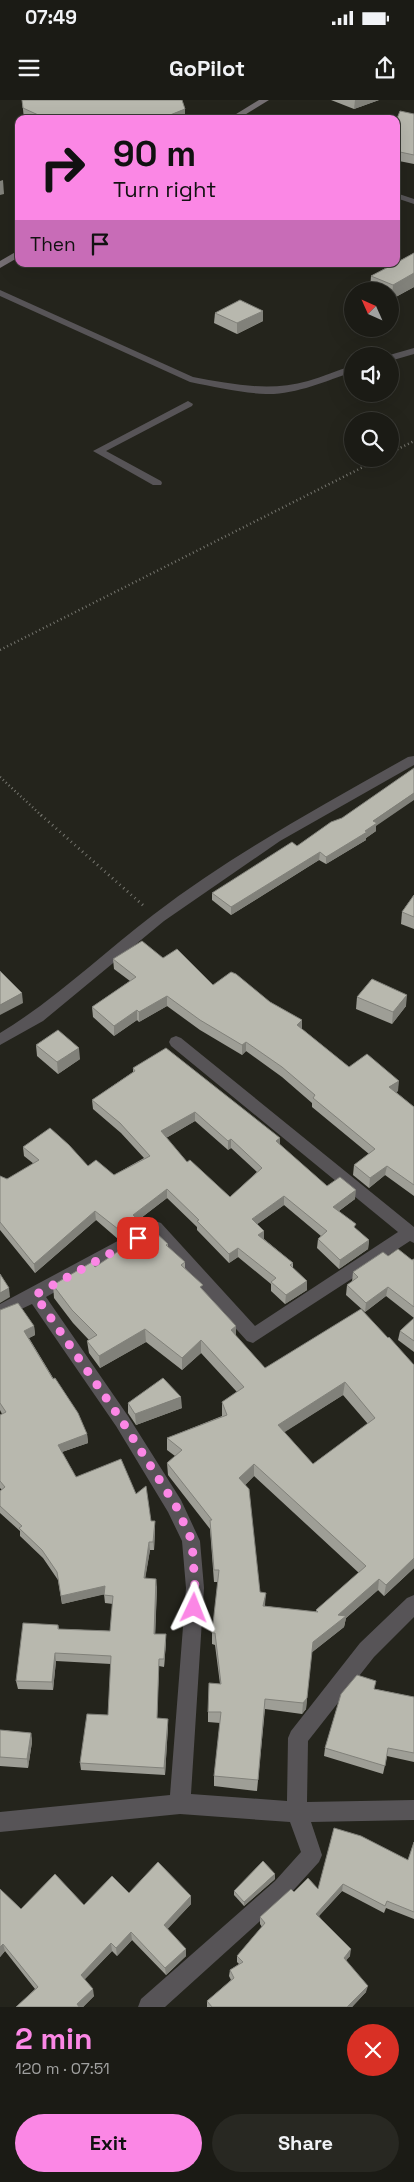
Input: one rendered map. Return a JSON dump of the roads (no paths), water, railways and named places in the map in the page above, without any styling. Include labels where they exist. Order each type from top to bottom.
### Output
[{"type":"street","points":[[239,115],[265,100]]},
{"type":"street","points":[[0,265],[15,256]]},
{"type":"street","points":[[0,293],[191,395]]},
{"type":"street","points":[[399,355],[414,351]]},
{"type":"street","points":[[157,483],[98,451],[191,395],[224,386],[268,391],[309,384],[344,372]]},
{"type":"street","points":[[0,1040],[38,1017],[159,918],[275,838],[413,760]]},
{"type":"street","points":[[0,1312],[35,1295],[156,1228],[253,1336],[412,1234],[176,1042]]},
{"type":"street","points":[[35,1295],[122,1421],[176,1506],[192,1541],[195,1588],[180,1804]]},
{"type":"street","points":[[149,2007],[282,1888],[312,1855],[297,1812],[298,1738],[367,1650],[414,1604]]},
{"type":"street","points":[[0,1822],[180,1804],[297,1812],[414,1810]]},
{"type":"lane","points":[[400,197],[414,202]]}]
